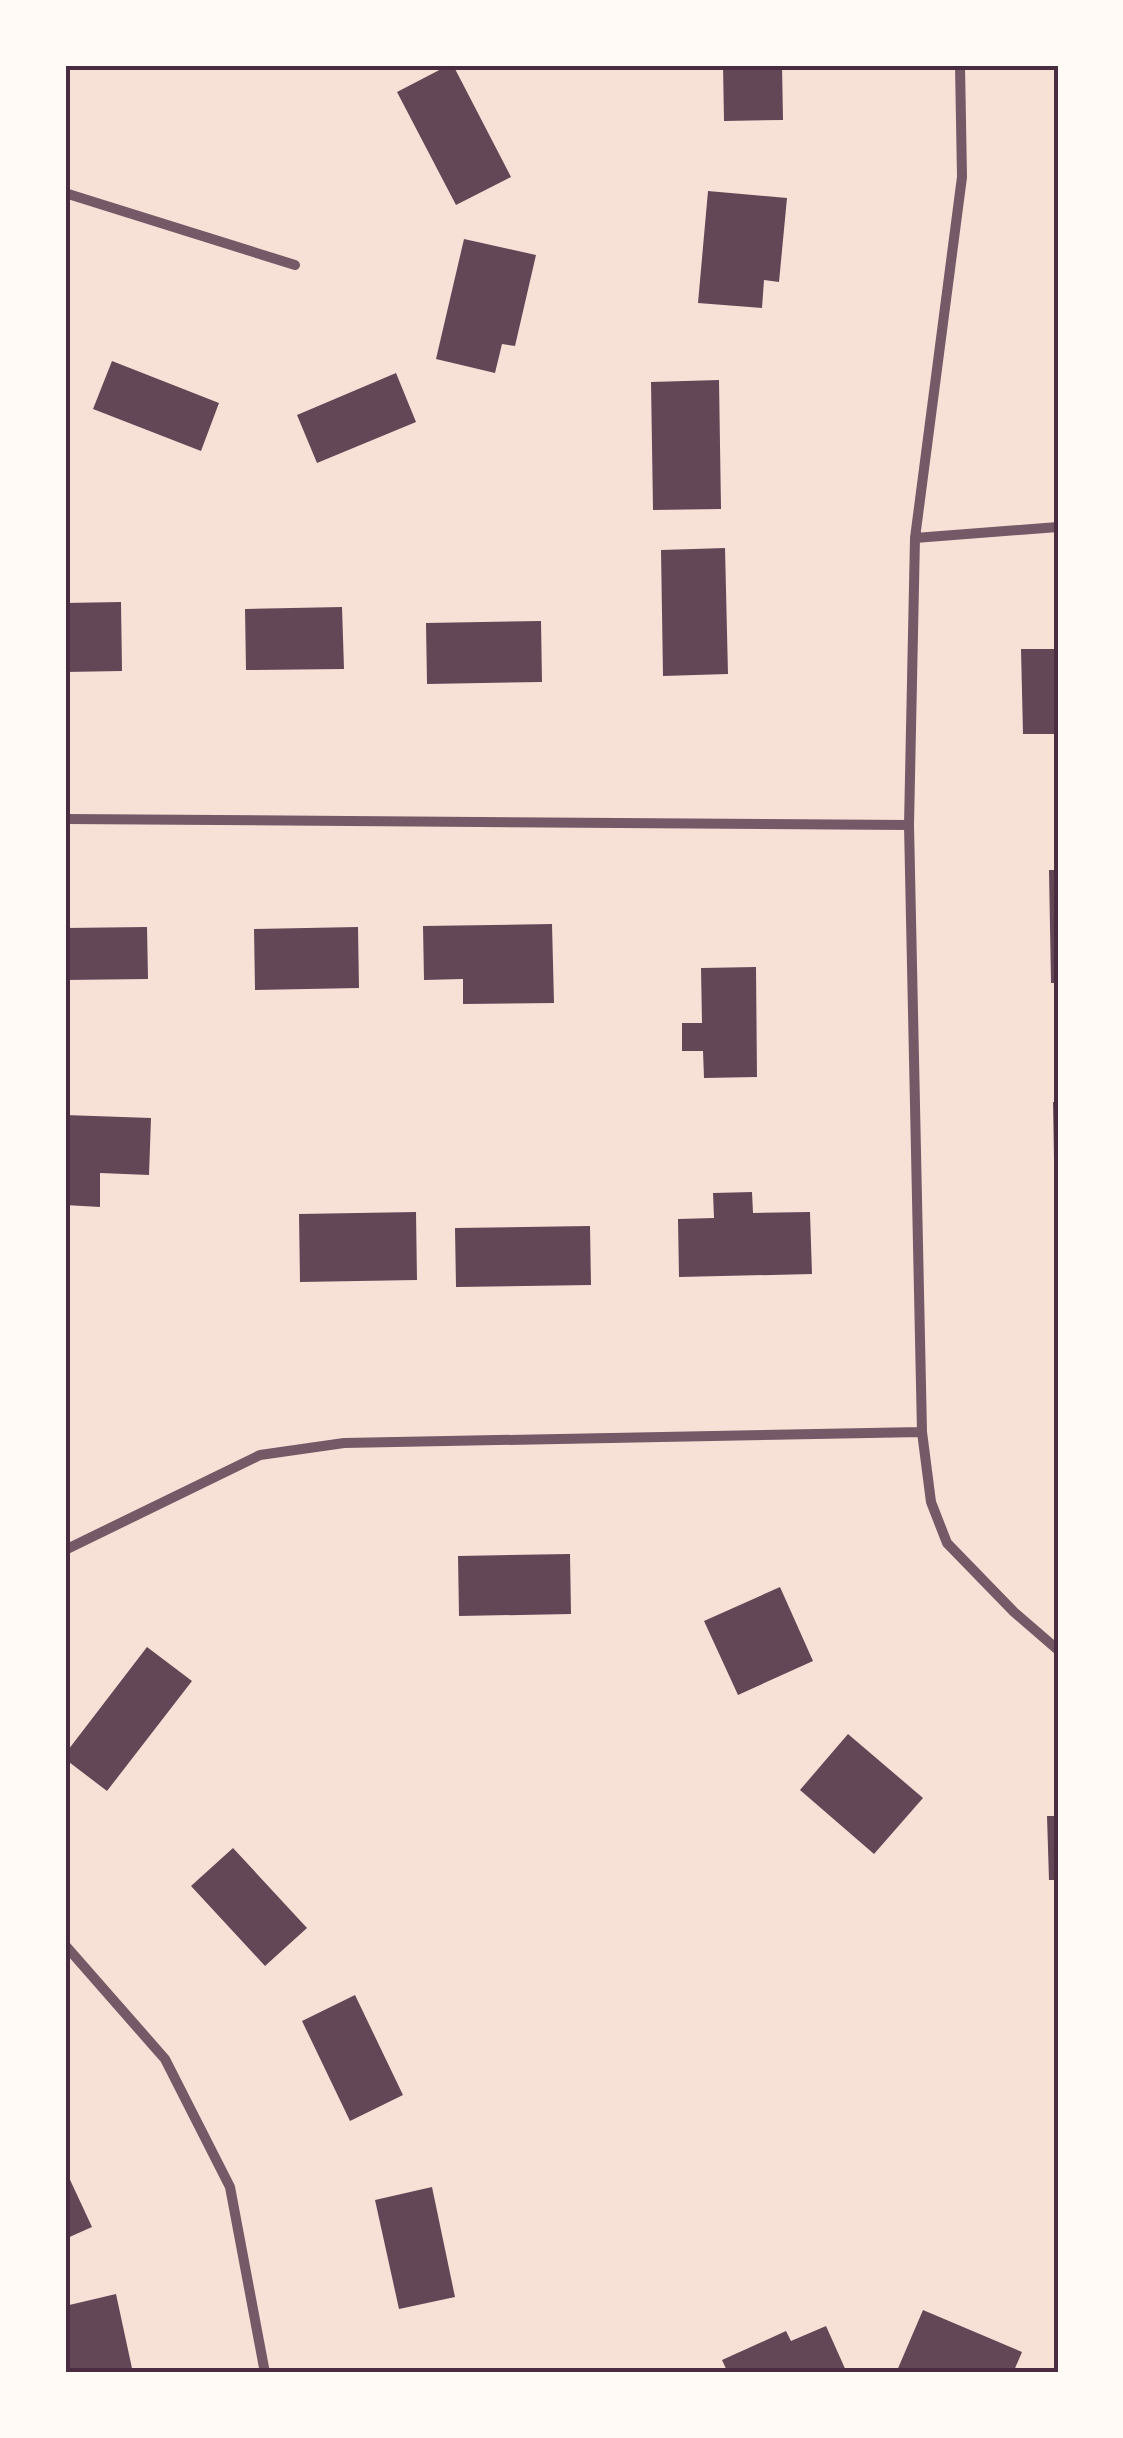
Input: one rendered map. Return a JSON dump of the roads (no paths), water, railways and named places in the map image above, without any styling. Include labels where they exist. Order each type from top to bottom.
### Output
[{"type":"street","points":[[960,65],[962,177],[915,538],[909,825],[922,1432],[931,1502],[946,1544],[1058,1650]]},
{"type":"street","points":[[65,193],[295,265]]},
{"type":"street","points":[[915,538],[1058,527]]},
{"type":"street","points":[[65,819],[909,825]]},
{"type":"street","points":[[65,1550],[260,1455],[344,1443],[922,1432]]},
{"type":"street","points":[[65,1945],[165,2059],[230,2187],[265,2373]]}]
